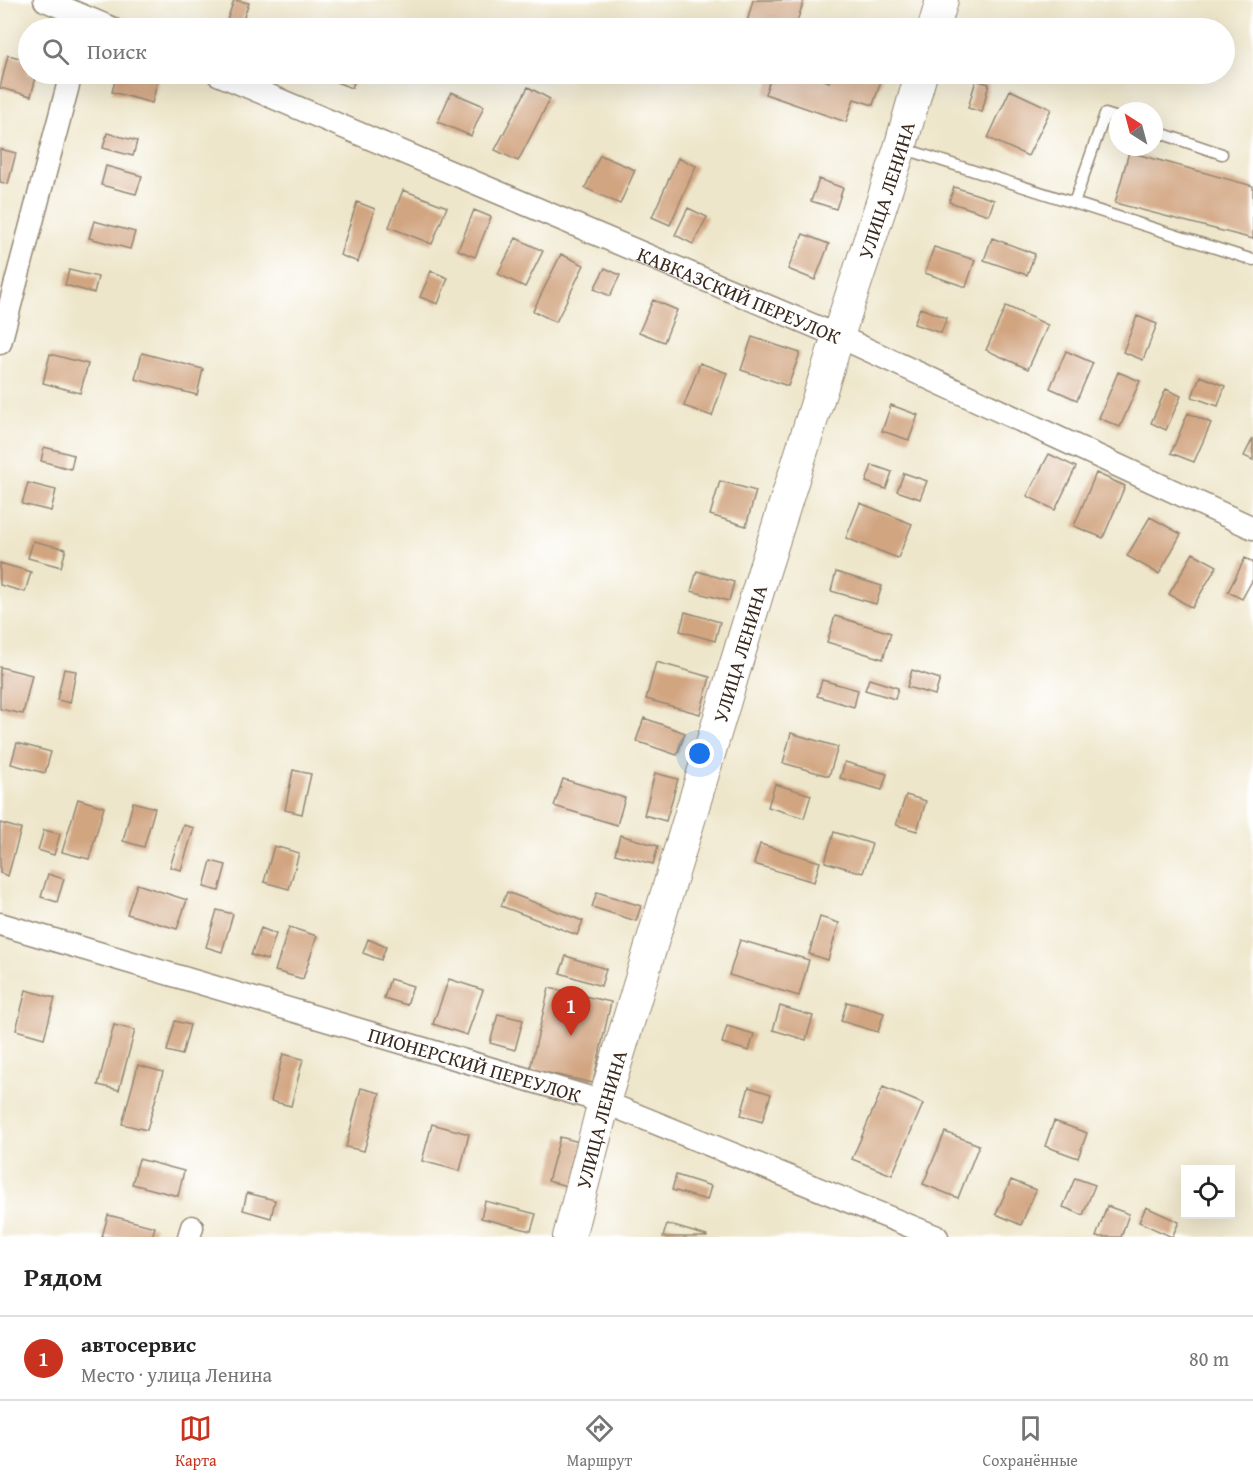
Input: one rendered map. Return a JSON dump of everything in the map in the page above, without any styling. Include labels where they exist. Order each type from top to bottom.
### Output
[{"type":"street","points":[[45,0],[86,15]]},
{"type":"street","points":[[937,18],[942,0]]},
{"type":"street","points":[[0,343],[67,84]]},
{"type":"street","name":"КАВКАЗСКИЙ ПЕРЕУЛОК","points":[[242,84],[838,336],[1253,528]]},
{"type":"street","name":"УЛИЦА ЛЕНИНА","points":[[569,1237],[604,1102],[757,594],[900,148],[918,84]]},
{"type":"street","name":"ПИОНЕРСКИЙ ПЕРЕУЛОК","points":[[0,924],[604,1102],[937,1237]]},
{"type":"lane","points":[[1074,203],[1105,114],[1109,115]]},
{"type":"lane","points":[[1163,134],[1222,154]]},
{"type":"lane","points":[[900,148],[1253,260]]},
{"type":"building","points":[[234,0],[249,3],[244,18],[228,18]]},
{"type":"building","points":[[753,0],[804,0],[798,18],[748,18]]},
{"type":"building","points":[[8,55],[18,58],[18,84],[34,84],[31,96],[0,88]]},
{"type":"building","points":[[114,84],[157,84],[152,103],[112,92]]},
{"type":"building","points":[[341,84],[353,84],[352,88]]},
{"type":"building","points":[[768,84],[880,84],[873,105],[854,99],[846,122],[765,94]]},
{"type":"building","points":[[975,84],[989,84],[982,112],[968,108]]},
{"type":"building","points":[[528,87],[550,99],[518,161],[495,150]]},
{"type":"building","points":[[1010,90],[1051,109],[1028,156],[988,138]]},
{"type":"building","points":[[451,92],[484,106],[471,136],[438,122]]},
{"type":"building","points":[[107,133],[137,141],[133,156],[103,148]]},
{"type":"building","points":[[0,149],[16,153],[8,184],[0,182]]},
{"type":"building","points":[[600,155],[635,170],[620,204],[585,188]]},
{"type":"building","points":[[1128,156],[1144,156],[1253,186],[1253,239],[1115,203]]},
{"type":"building","points":[[678,158],[696,166],[670,225],[652,217]]},
{"type":"building","points":[[106,166],[142,176],[136,194],[101,185]]},
{"type":"building","points":[[819,179],[843,188],[836,209],[811,201]]},
{"type":"building","points":[[954,187],[994,200],[989,215],[949,202]]},
{"type":"building","points":[[403,190],[447,207],[432,244],[389,227]]},
{"type":"building","points":[[357,202],[375,209],[358,262],[340,255]]},
{"type":"building","points":[[688,208],[707,217],[693,244],[675,235]]},
{"type":"building","points":[[474,210],[491,217],[475,257],[458,250]]},
{"type":"building","points":[[94,221],[135,232],[130,249],[89,238]]},
{"type":"building","points":[[803,234],[829,244],[815,280],[788,269]]},
{"type":"building","points":[[516,238],[543,251],[525,287],[498,274]]},
{"type":"building","points":[[992,238],[1035,254],[1027,275],[984,260]]},
{"type":"building","points":[[934,247],[975,260],[966,287],[925,273]]},
{"type":"building","points":[[561,254],[584,265],[556,322],[533,311]]},
{"type":"building","points":[[605,268],[620,275],[610,296],[594,289]]},
{"type":"building","points":[[69,270],[98,277],[94,293],[65,285]]},
{"type":"building","points":[[431,271],[448,278],[438,304],[420,297]]},
{"type":"building","points":[[653,300],[677,310],[664,342],[639,332]]},
{"type":"building","points":[[1006,306],[1048,325],[1028,369],[986,350]]},
{"type":"building","points":[[920,308],[947,318],[941,333],[914,324]]},
{"type":"building","points":[[1137,316],[1157,324],[1143,360],[1123,352]]},
{"type":"building","points":[[752,337],[800,353],[788,386],[741,370]]},
{"type":"building","points":[[1066,351],[1093,363],[1077,400],[1050,388]]},
{"type":"building","points":[[142,353],[203,369],[197,395],[135,379]]},
{"type":"building","points":[[50,354],[88,364],[80,393],[43,383]]},
{"type":"building","points":[[700,363],[727,373],[712,416],[684,406]]},
{"type":"building","points":[[1118,372],[1140,381],[1120,427],[1099,418]]},
{"type":"building","points":[[1200,376],[1225,386],[1218,406],[1192,397]]},
{"type":"building","points":[[1166,389],[1181,396],[1166,430],[1151,423]]},
{"type":"building","points":[[891,405],[918,415],[909,440],[882,431]]},
{"type":"building","points":[[1188,413],[1211,423],[1194,462],[1171,453]]},
{"type":"building","points":[[1253,438],[1253,460],[1244,456]]},
{"type":"building","points":[[44,447],[74,455],[71,469],[41,461]]},
{"type":"building","points":[[1049,454],[1076,467],[1055,510],[1027,496]]},
{"type":"building","points":[[872,465],[892,472],[886,489],[866,482]]},
{"type":"building","points":[[904,473],[927,481],[920,499],[897,491]]},
{"type":"building","points":[[1096,473],[1125,486],[1103,538],[1074,526]]},
{"type":"building","points":[[720,481],[756,491],[746,526],[710,515]]},
{"type":"building","points":[[28,483],[56,490],[51,511],[22,504]]},
{"type":"building","points":[[860,503],[912,524],[898,558],[846,538]]},
{"type":"building","points":[[1150,517],[1181,534],[1159,574],[1127,556]]},
{"type":"building","points":[[33,541],[66,549],[61,567],[28,558]]},
{"type":"building","points":[[1193,553],[1217,566],[1192,608],[1169,594]]},
{"type":"building","points":[[1245,558],[1253,562],[1253,579],[1242,599],[1228,592]]},
{"type":"building","points":[[0,563],[31,572],[25,592],[0,585]]},
{"type":"building","points":[[697,571],[734,582],[729,601],[691,591]]},
{"type":"building","points":[[836,572],[882,586],[876,604],[831,591]]},
{"type":"building","points":[[685,612],[720,622],[715,641],[680,631]]},
{"type":"building","points":[[835,616],[891,633],[883,659],[827,642]]},
{"type":"building","points":[[656,662],[710,677],[700,714],[646,699]]},
{"type":"building","points":[[0,667],[32,675],[23,714],[0,709]]},
{"type":"building","points":[[64,669],[76,671],[70,703],[57,700]]},
{"type":"building","points":[[912,670],[940,679],[935,695],[907,687]]},
{"type":"building","points":[[869,679],[898,688],[895,699],[865,690]]},
{"type":"building","points":[[822,680],[858,690],[854,707],[817,696]]},
{"type":"building","points":[[644,718],[685,733],[677,755],[636,741]]},
{"type":"building","points":[[791,733],[838,747],[829,776],[783,763]]},
{"type":"building","points":[[17,743],[51,752],[45,773],[11,764]]},
{"type":"building","points":[[845,762],[887,774],[882,790],[840,778]]},
{"type":"building","points":[[293,770],[311,774],[302,814],[285,810]]},
{"type":"building","points":[[655,773],[678,779],[666,821],[644,815]]},
{"type":"building","points":[[563,779],[625,798],[617,825],[554,806]]},
{"type":"building","points":[[775,784],[811,795],[804,818],[768,807]]},
{"type":"building","points":[[906,795],[926,801],[917,831],[896,825]]},
{"type":"building","points":[[78,799],[104,807],[89,859],[62,852]]},
{"type":"building","points":[[133,802],[155,808],[144,847],[123,841]]},
{"type":"building","points":[[0,823],[21,829],[8,876],[0,873]]},
{"type":"building","points":[[183,825],[194,828],[181,870],[170,867]]},
{"type":"building","points":[[44,830],[60,834],[54,855],[38,850]]},
{"type":"building","points":[[834,832],[872,844],[863,873],[825,862]]},
{"type":"building","points":[[620,835],[658,846],[653,864],[615,854]]},
{"type":"building","points":[[760,844],[820,862],[814,882],[754,864]]},
{"type":"building","points":[[274,846],[299,853],[289,889],[264,882]]},
{"type":"building","points":[[211,861],[226,865],[219,891],[204,887]]},
{"type":"building","points":[[48,874],[64,879],[57,902],[41,897]]},
{"type":"building","points":[[137,884],[187,900],[177,929],[127,914]]},
{"type":"building","points":[[507,892],[583,921],[577,935],[501,906]]},
{"type":"building","points":[[597,892],[641,906],[636,921],[592,907]]},
{"type":"building","points":[[217,910],[233,914],[222,952],[206,947]]},
{"type":"building","points":[[820,917],[839,923],[828,960],[809,954]]},
{"type":"building","points":[[289,927],[317,936],[303,979],[275,971]]},
{"type":"building","points":[[261,928],[276,934],[267,960],[251,955]]},
{"type":"building","points":[[368,939],[386,947],[381,960],[363,953]]},
{"type":"building","points":[[740,940],[809,960],[799,996],[729,975]]},
{"type":"building","points":[[566,956],[606,969],[601,986],[560,973]]},
{"type":"building","points":[[390,979],[413,986],[407,1005],[384,998]]},
{"type":"building","points":[[449,979],[483,990],[467,1035],[433,1024]]},
{"type":"building","points":[[549,988],[611,1002],[593,1083],[530,1069]]},
{"type":"building","points":[[26,990],[55,998],[44,1038],[16,1030]]},
{"type":"building","points":[[847,1002],[884,1013],[878,1032],[841,1021]]},
{"type":"building","points":[[780,1006],[813,1016],[806,1040],[773,1030]]},
{"type":"building","points":[[498,1014],[523,1020],[515,1050],[490,1043]]},
{"type":"building","points":[[175,1021],[190,1025],[182,1055],[167,1051]]},
{"type":"building","points":[[114,1025],[135,1030],[119,1090],[98,1085]]},
{"type":"building","points":[[727,1026],[754,1034],[749,1051],[722,1043]]},
{"type":"building","points":[[283,1054],[303,1059],[291,1106],[271,1101]]},
{"type":"building","points":[[138,1065],[163,1072],[147,1130],[122,1124]]},
{"type":"building","points":[[749,1087],[771,1094],[762,1122],[741,1115]]},
{"type":"building","points":[[883,1087],[923,1104],[892,1175],[852,1159]]},
{"type":"building","points":[[361,1088],[380,1093],[364,1151],[346,1147]]},
{"type":"building","points":[[1054,1121],[1087,1133],[1078,1158],[1045,1146]]},
{"type":"building","points":[[432,1124],[469,1134],[460,1171],[422,1161]]},
{"type":"building","points":[[945,1132],[979,1145],[958,1198],[923,1184]]},
{"type":"building","points":[[560,1137],[587,1144],[575,1188],[548,1181]]},
{"type":"building","points":[[139,1159],[184,1171],[178,1196],[132,1184]]},
{"type":"building","points":[[676,1175],[711,1186],[707,1200],[672,1190]]},
{"type":"building","points":[[1075,1178],[1095,1185],[1083,1215],[1063,1207]]},
{"type":"building","points":[[1011,1180],[1036,1190],[1021,1225],[996,1214]]},
{"type":"building","points":[[247,1193],[275,1200],[271,1218],[243,1210]]},
{"type":"building","points":[[485,1201],[536,1214],[531,1231],[481,1218]]},
{"type":"building","points":[[1107,1206],[1129,1214],[1121,1237],[1096,1237]]},
{"type":"building","points":[[1146,1207],[1179,1222],[1172,1237],[1139,1222]]},
{"type":"building","points":[[108,1215],[155,1227],[152,1237],[102,1237]]},
{"type":"building","points":[[667,1224],[707,1236],[707,1237],[663,1237]]},
{"type":"place","name":"автосервис","points":[[571,1036]]}]
